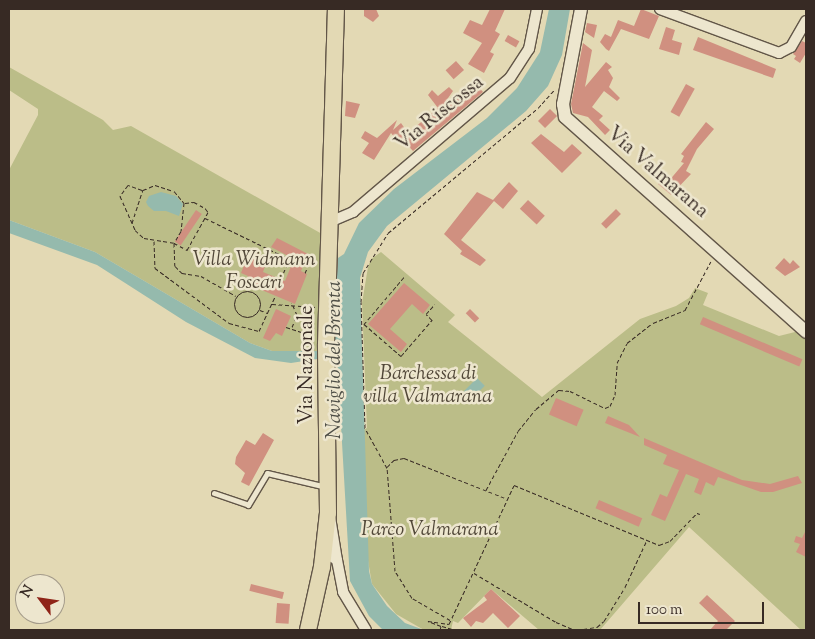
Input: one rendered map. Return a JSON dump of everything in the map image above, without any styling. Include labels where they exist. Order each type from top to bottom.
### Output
[{"type":"main road","name":"Via Nazionale","points":[[308,630],[328,560],[329,487],[326,361],[322,340],[332,221],[336,9]]},
{"type":"street","name":"Via Riscossa","points":[[332,221],[353,212],[510,78],[529,49],[537,9]]},
{"type":"street","name":"Via Valmarana","points":[[582,9],[563,104],[565,116],[806,332]]},
{"type":"street","points":[[660,9],[779,53],[791,47],[806,21]]},
{"type":"street","points":[[328,560],[339,578],[351,610],[366,630]]},
{"type":"street","points":[[328,560],[339,578]]},
{"type":"lane","points":[[214,493],[248,505],[267,472],[329,487]]},
{"type":"path","points":[[450,620],[412,598],[395,571],[387,468],[365,428],[360,302],[363,273],[372,255],[388,233],[538,108],[568,74]]},
{"type":"path","points":[[132,223],[143,190],[155,185],[164,186],[184,202],[194,202],[206,208],[208,212],[187,250],[174,243],[144,238],[132,223],[120,204],[121,191],[131,184],[143,190]]},
{"type":"path","points":[[184,202],[181,231],[174,243],[172,257],[182,273],[201,276],[236,296]]},
{"type":"path","points":[[205,218],[293,261]]},
{"type":"path","points":[[154,241],[155,268],[229,323],[256,332],[272,304],[274,296]]},
{"type":"path","points":[[486,490],[510,442],[528,418],[551,396],[564,389],[605,408],[610,406],[615,395],[617,362],[627,343],[642,329],[685,310],[717,251]]},
{"type":"path","points":[[281,279],[289,259]]},
{"type":"path","points":[[305,273],[310,260]]},
{"type":"path","points":[[303,265],[307,267]]},
{"type":"path","points":[[404,277],[398,287],[364,324],[401,356],[432,320],[426,314],[436,304]]},
{"type":"path","points":[[243,291],[256,293],[260,301],[259,310],[253,316],[241,316],[234,305],[236,296],[243,291]]},
{"type":"path","points":[[292,303],[297,315],[292,328]]},
{"type":"path","points":[[272,304],[319,307]]},
{"type":"path","points":[[259,310],[267,313]]},
{"type":"path","points":[[286,326],[322,340]]},
{"type":"path","points":[[387,468],[394,460],[404,458],[505,498]]},
{"type":"path","points":[[448,628],[505,498],[514,485],[647,541],[665,544],[700,514]]},
{"type":"path","points":[[473,572],[576,630],[597,627],[604,621],[625,587],[647,541]]},
{"type":"path","points":[[449,624],[428,621],[441,628],[455,630]]},
{"type":"green space","name":"Villa Widmann Foscari","points":[[9,67],[103,120],[113,130],[131,126],[322,234],[317,351],[272,351],[250,343],[95,252],[9,220],[9,170],[38,115],[38,109],[9,90]]},
{"type":"green space","points":[[381,252],[455,315],[448,322],[542,397],[640,319],[676,306],[689,298],[695,288],[708,293],[703,305],[779,336],[799,331],[806,338],[806,630],[801,630],[689,527],[600,630],[539,630],[491,589],[458,623],[453,621],[451,630],[424,630],[396,614],[372,584],[367,555],[363,430],[367,428],[362,303],[368,267],[371,259]]},
{"type":"water","points":[[549,9],[570,9],[562,55],[548,86],[526,111],[387,226],[368,252],[360,278],[369,571],[372,584],[387,606],[405,623],[424,630],[383,630],[369,616],[350,581],[337,356],[291,363],[255,358],[186,322],[97,265],[9,233],[9,220],[95,252],[250,343],[272,351],[317,351],[333,341],[338,258],[344,254],[359,223],[394,189],[487,118],[517,88],[540,52]]},
{"type":"water","points":[[161,192],[176,196],[183,204],[179,216],[166,211],[154,211],[148,206],[146,202],[149,196]]},
{"type":"water","points":[[477,378],[485,386],[471,400],[463,392]]},
{"type":"building","points":[[364,9],[376,9],[379,16],[373,22],[364,16]]},
{"type":"building","points":[[490,9],[505,9],[495,31],[500,34],[490,52],[494,54],[484,73],[468,64],[482,43],[463,33],[470,20],[482,25]]},
{"type":"building","points":[[641,9],[659,16],[649,39],[621,29],[609,51],[606,49],[600,42],[605,34],[611,37],[618,20],[634,26]]},
{"type":"building","points":[[587,23],[597,25],[594,38],[585,32]]},
{"type":"building","points":[[666,27],[675,30],[672,40],[682,43],[679,55],[659,49]]},
{"type":"building","points":[[508,35],[519,41],[516,47],[505,41]]},
{"type":"building","points":[[698,37],[776,69],[773,78],[693,50]]},
{"type":"building","points":[[802,41],[806,43],[806,53],[800,63],[794,59],[796,56],[793,54]]},
{"type":"building","points":[[583,43],[592,50],[585,87],[606,62],[612,67],[608,70],[613,78],[609,87],[620,98],[617,101],[604,91],[592,107],[603,116],[599,120],[610,130],[605,135],[588,117],[573,113],[571,104]]},
{"type":"building","points":[[456,61],[464,70],[454,79],[446,70]]},
{"type":"building","points":[[476,84],[483,92],[413,151],[403,140],[399,143],[391,133],[374,160],[362,153],[369,143],[361,138],[365,131],[377,138],[397,120],[393,130],[401,123],[408,133],[438,108],[428,95],[432,90],[438,96],[449,87],[453,91],[441,108],[443,110]]},
{"type":"building","points":[[686,84],[695,89],[679,117],[670,112]]},
{"type":"building","points":[[346,101],[360,104],[355,118],[345,116]]},
{"type":"building","points":[[550,109],[557,116],[545,128],[538,121]]},
{"type":"building","points":[[706,122],[714,129],[697,149],[686,171],[691,174],[671,195],[658,184],[665,177],[668,182],[684,163],[681,162],[684,156],[681,154]]},
{"type":"building","points":[[541,134],[564,152],[572,144],[582,153],[562,173],[531,143]]},
{"type":"building","points":[[509,182],[518,191],[503,209],[494,201],[461,240],[486,260],[480,266],[460,254],[462,251],[444,234],[477,192],[493,200]]},
{"type":"building","points":[[528,200],[545,216],[537,224],[520,209]]},
{"type":"building","points":[[616,209],[621,214],[606,229],[601,224]]},
{"type":"building","points":[[196,210],[202,214],[181,245],[175,242]]},
{"type":"building","points":[[277,238],[308,254],[301,271],[307,274],[295,304],[245,283],[248,276],[241,273],[250,250],[268,258],[263,272],[285,281],[294,259],[271,247]]},
{"type":"building","points":[[784,258],[790,264],[793,260],[800,267],[785,276],[775,268]]},
{"type":"building","points":[[404,283],[430,305],[423,314],[412,304],[390,329],[407,344],[401,352],[368,324]]},
{"type":"building","points":[[276,309],[291,316],[282,336],[276,333],[270,341],[263,338]]},
{"type":"building","points":[[470,309],[479,318],[475,322],[466,313]]},
{"type":"building","points":[[703,317],[802,359],[799,367],[700,324]]},
{"type":"building","points":[[556,398],[584,410],[577,426],[549,415]]},
{"type":"building","points":[[608,416],[629,425],[640,437],[605,423]]},
{"type":"building","points":[[263,433],[274,440],[249,486],[241,482],[245,473],[235,464],[236,457],[246,440],[255,445]]},
{"type":"building","points":[[644,438],[742,480],[770,484],[798,476],[802,483],[773,492],[761,492],[718,477],[714,486],[706,482],[701,495],[694,492],[699,479],[686,474],[665,521],[651,515],[660,494],[667,497],[679,470],[663,464],[667,455],[644,445]]},
{"type":"building","points":[[599,500],[642,518],[639,527],[595,508]]},
{"type":"building","points":[[806,530],[806,557],[796,552],[800,544],[794,542],[796,536],[802,538]]},
{"type":"building","points":[[251,584],[284,592],[282,599],[249,591]]},
{"type":"building","points":[[491,589],[520,616],[508,628],[493,613],[483,623],[476,621],[471,627],[463,618],[487,600],[484,596]]},
{"type":"building","points":[[707,595],[735,621],[726,630],[710,630],[718,621],[699,603]]},
{"type":"building","points":[[277,603],[290,604],[289,624],[276,623]]},
{"type":"water label","name":"Naviglio del Brenta","points":[[335,360]]},
{"type":"park label","name":"Barchessa di villa Valmarana","points":[[428,386]]},
{"type":"park label","name":"Parco Valmarana","points":[[430,530]]}]
